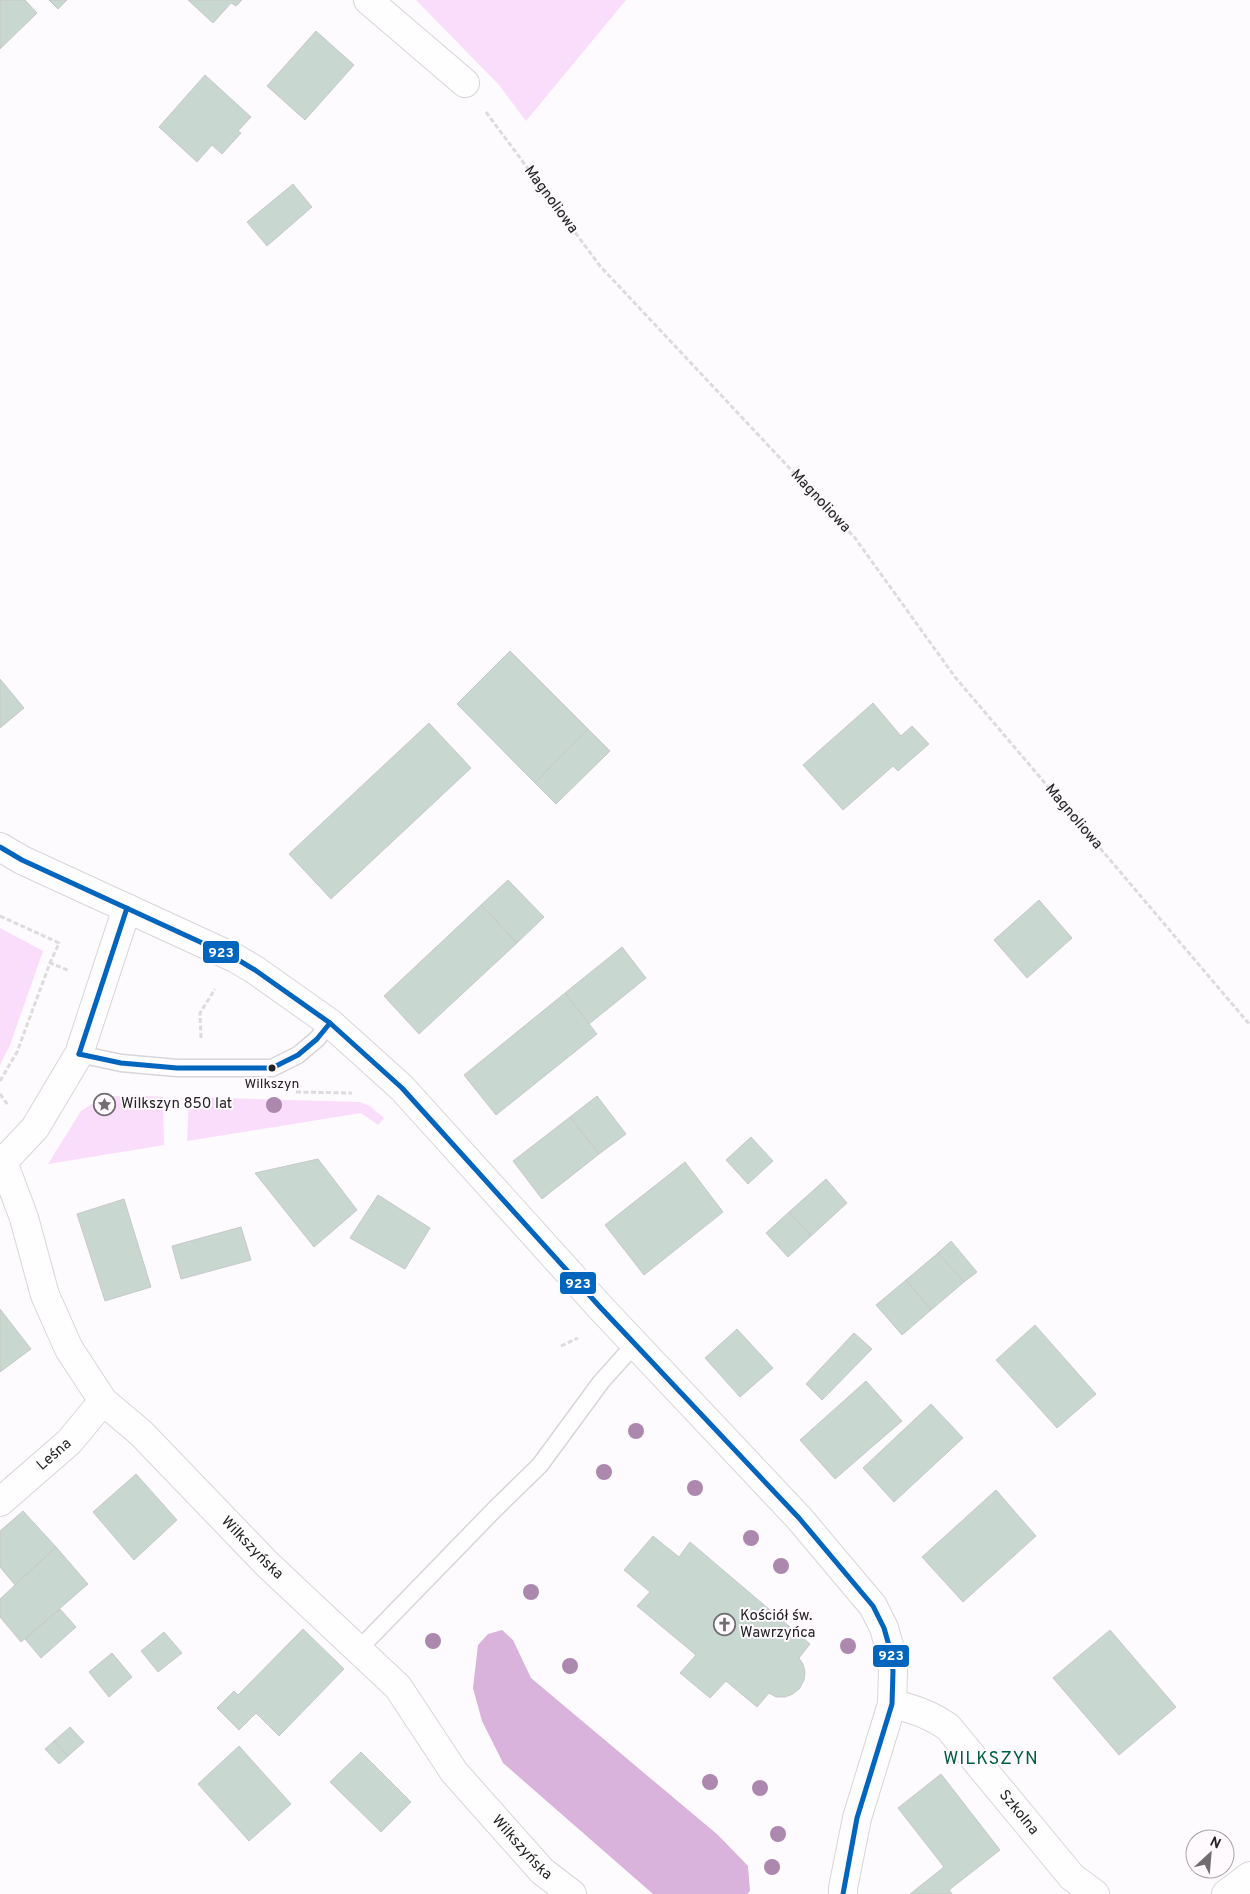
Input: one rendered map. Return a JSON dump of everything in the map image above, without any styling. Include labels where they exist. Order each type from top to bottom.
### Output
[{"type":"street","points":[[368,0],[465,83]]},
{"type":"street","points":[[0,846],[22,860],[235,958],[330,1023],[402,1088],[635,1344],[800,1518],[873,1606],[884,1628],[890,1649],[893,1671],[892,1704],[857,1818],[843,1894]]},
{"type":"street","points":[[1,1161],[34,1128],[79,1054],[127,908]]},
{"type":"street","name":"Wilkszyńska","points":[[1,1161],[24,1218],[45,1294],[69,1349],[103,1401],[141,1433],[267,1564],[398,1687],[454,1772],[542,1871],[572,1894]]},
{"type":"street","name":"Leśna","points":[[0,1502],[69,1442],[103,1401]]},
{"type":"street","name":"Szkolna","points":[[892,1704],[934,1717],[948,1727],[1072,1877],[1095,1894]]},
{"type":"street","points":[[1226,1894],[1250,1876]]},
{"type":"lane","points":[[79,1054],[121,1063],[177,1068],[272,1068],[298,1055],[317,1039],[330,1023]]},
{"type":"lane","points":[[359,1649],[540,1465],[616,1364],[635,1344]]},
{"type":"path","name":"Magnoliowa","points":[[465,83],[600,266],[855,538],[955,677],[1250,1025]]},
{"type":"path","points":[[0,916],[58,943],[18,1052],[0,1080]]},
{"type":"path","points":[[201,1039],[200,1012],[235,958]]},
{"type":"path","points":[[50,963],[103,982]]},
{"type":"path","points":[[193,1038],[209,1039]]},
{"type":"path","points":[[292,1092],[350,1093],[358,1095]]},
{"type":"path","points":[[561,1346],[588,1333],[616,1364]]},
{"type":"shaded area","points":[[416,0],[626,0],[526,121],[499,85]]},
{"type":"shaded area","points":[[0,928],[43,951],[10,1045],[0,1065]]},
{"type":"shaded area","points":[[134,1095],[163,1097],[164,1145],[48,1164],[81,1111],[103,1097]]},
{"type":"shaded area","points":[[189,1097],[360,1102],[370,1106],[384,1118],[378,1125],[361,1113],[187,1141]]},
{"type":"shaded area","points":[[502,1630],[513,1640],[531,1678],[718,1835],[748,1866],[750,1891],[747,1894],[653,1894],[503,1763],[482,1721],[473,1688],[478,1645],[488,1634]]},
{"type":"building","points":[[0,0],[25,0],[37,13],[0,49]]},
{"type":"building","points":[[49,0],[67,0],[58,9]]},
{"type":"building","points":[[188,0],[242,0],[236,6],[231,3],[213,23]]},
{"type":"building","points":[[316,31],[354,65],[305,120],[267,86]]},
{"type":"building","points":[[205,75],[251,117],[238,131],[241,133],[222,154],[212,145],[197,162],[159,127]]},
{"type":"building","points":[[293,184],[312,207],[267,246],[247,222]]},
{"type":"building","points":[[510,651],[588,729],[535,783],[457,704]]},
{"type":"building","points":[[0,679],[24,708],[0,728]]},
{"type":"building","points":[[873,703],[901,736],[912,726],[929,744],[898,771],[893,766],[843,810],[803,765]]},
{"type":"building","points":[[429,723],[471,768],[331,899],[289,854]]},
{"type":"building","points":[[588,729],[610,751],[556,804],[535,783]]},
{"type":"building","points":[[508,880],[544,917],[517,943],[481,905]]},
{"type":"building","points":[[1039,900],[1072,938],[1027,978],[994,940]]},
{"type":"building","points":[[481,905],[517,943],[419,1034],[384,996]]},
{"type":"building","points":[[622,947],[646,978],[589,1024],[565,993]]},
{"type":"building","points":[[565,993],[597,1034],[496,1115],[464,1075]]},
{"type":"building","points":[[597,1096],[626,1134],[599,1154],[570,1117]]},
{"type":"building","points":[[570,1117],[599,1154],[542,1199],[513,1161]]},
{"type":"building","points":[[751,1137],[773,1161],[748,1184],[726,1160]]},
{"type":"building","points":[[318,1159],[357,1210],[314,1247],[255,1173]]},
{"type":"building","points":[[685,1162],[723,1212],[644,1275],[605,1225]]},
{"type":"building","points":[[826,1179],[847,1203],[811,1236],[789,1212]]},
{"type":"building","points":[[378,1195],[430,1228],[405,1269],[350,1238]]},
{"type":"building","points":[[124,1199],[151,1287],[105,1301],[77,1214]]},
{"type":"building","points":[[789,1212],[811,1236],[788,1257],[766,1233]]},
{"type":"building","points":[[241,1227],[251,1260],[181,1279],[172,1246]]},
{"type":"building","points":[[951,1241],[977,1272],[964,1282],[938,1253]]},
{"type":"building","points":[[938,1253],[964,1282],[931,1310],[906,1280]]},
{"type":"building","points":[[906,1280],[931,1310],[902,1335],[876,1305]]},
{"type":"building","points":[[0,1309],[31,1349],[0,1372]]},
{"type":"building","points":[[1035,1325],[1096,1394],[1057,1428],[996,1360]]},
{"type":"building","points":[[737,1329],[773,1368],[740,1397],[705,1358]]},
{"type":"building","points":[[854,1333],[872,1349],[822,1400],[806,1384]]},
{"type":"building","points":[[866,1381],[902,1421],[835,1479],[800,1440]]},
{"type":"building","points":[[931,1404],[963,1438],[894,1502],[863,1468]]},
{"type":"building","points":[[136,1474],[177,1520],[134,1560],[93,1512]]},
{"type":"building","points":[[996,1490],[1036,1536],[963,1602],[922,1557]]},
{"type":"building","points":[[23,1511],[56,1547],[15,1585],[0,1567],[0,1531]]},
{"type":"building","name":"Kościół św. Wawrzyńca","points":[[653,1536],[679,1557],[690,1542],[810,1644],[799,1658],[805,1672],[800,1688],[793,1694],[785,1697],[776,1697],[769,1693],[757,1707],[726,1681],[710,1698],[680,1673],[696,1655],[637,1606],[650,1592],[624,1570]]},
{"type":"building","points":[[56,1547],[88,1584],[21,1642],[0,1617],[0,1599]]},
{"type":"building","points":[[60,1609],[76,1627],[41,1658],[25,1639]]},
{"type":"building","points":[[303,1629],[344,1669],[279,1736],[256,1713],[239,1730],[217,1708],[234,1691],[238,1695]]},
{"type":"building","points":[[1110,1630],[1176,1707],[1119,1755],[1053,1678]]},
{"type":"building","points":[[164,1632],[182,1653],[158,1672],[141,1651]]},
{"type":"building","points":[[112,1653],[132,1677],[109,1697],[89,1672]]},
{"type":"building","points":[[70,1727],[84,1742],[68,1756],[54,1741]]},
{"type":"building","points":[[54,1741],[68,1756],[59,1764],[45,1749]]},
{"type":"building","points":[[239,1746],[291,1804],[249,1841],[198,1784]]},
{"type":"building","points":[[361,1752],[411,1802],[381,1832],[330,1782]]},
{"type":"building","points":[[941,1774],[1000,1850],[949,1890],[952,1894],[910,1894],[944,1867],[898,1808]]},
{"type":"transit line","name":"923","points":[[0,847],[22,860],[235,958],[330,1023],[402,1088],[600,1307],[799,1518],[873,1606],[884,1628],[890,1649],[893,1671],[892,1704],[857,1818],[843,1894]]},
{"type":"transit line","name":"923","points":[[79,1054],[127,908]]},
{"type":"transit line","name":"923","points":[[79,1054],[121,1063],[177,1068],[272,1068],[298,1055],[317,1039],[330,1023]]},
{"type":"place","name":"Wilkszyn","points":[[272,1068]]},
{"type":"place","name":"Wilkszyn 850 lat","points":[[105,1104]]},
{"type":"place","name":"Kościół św. Wawrzyńca","points":[[724,1625]]},
{"type":"district","name":"WILKSZYN","points":[[991,1759]]}]
